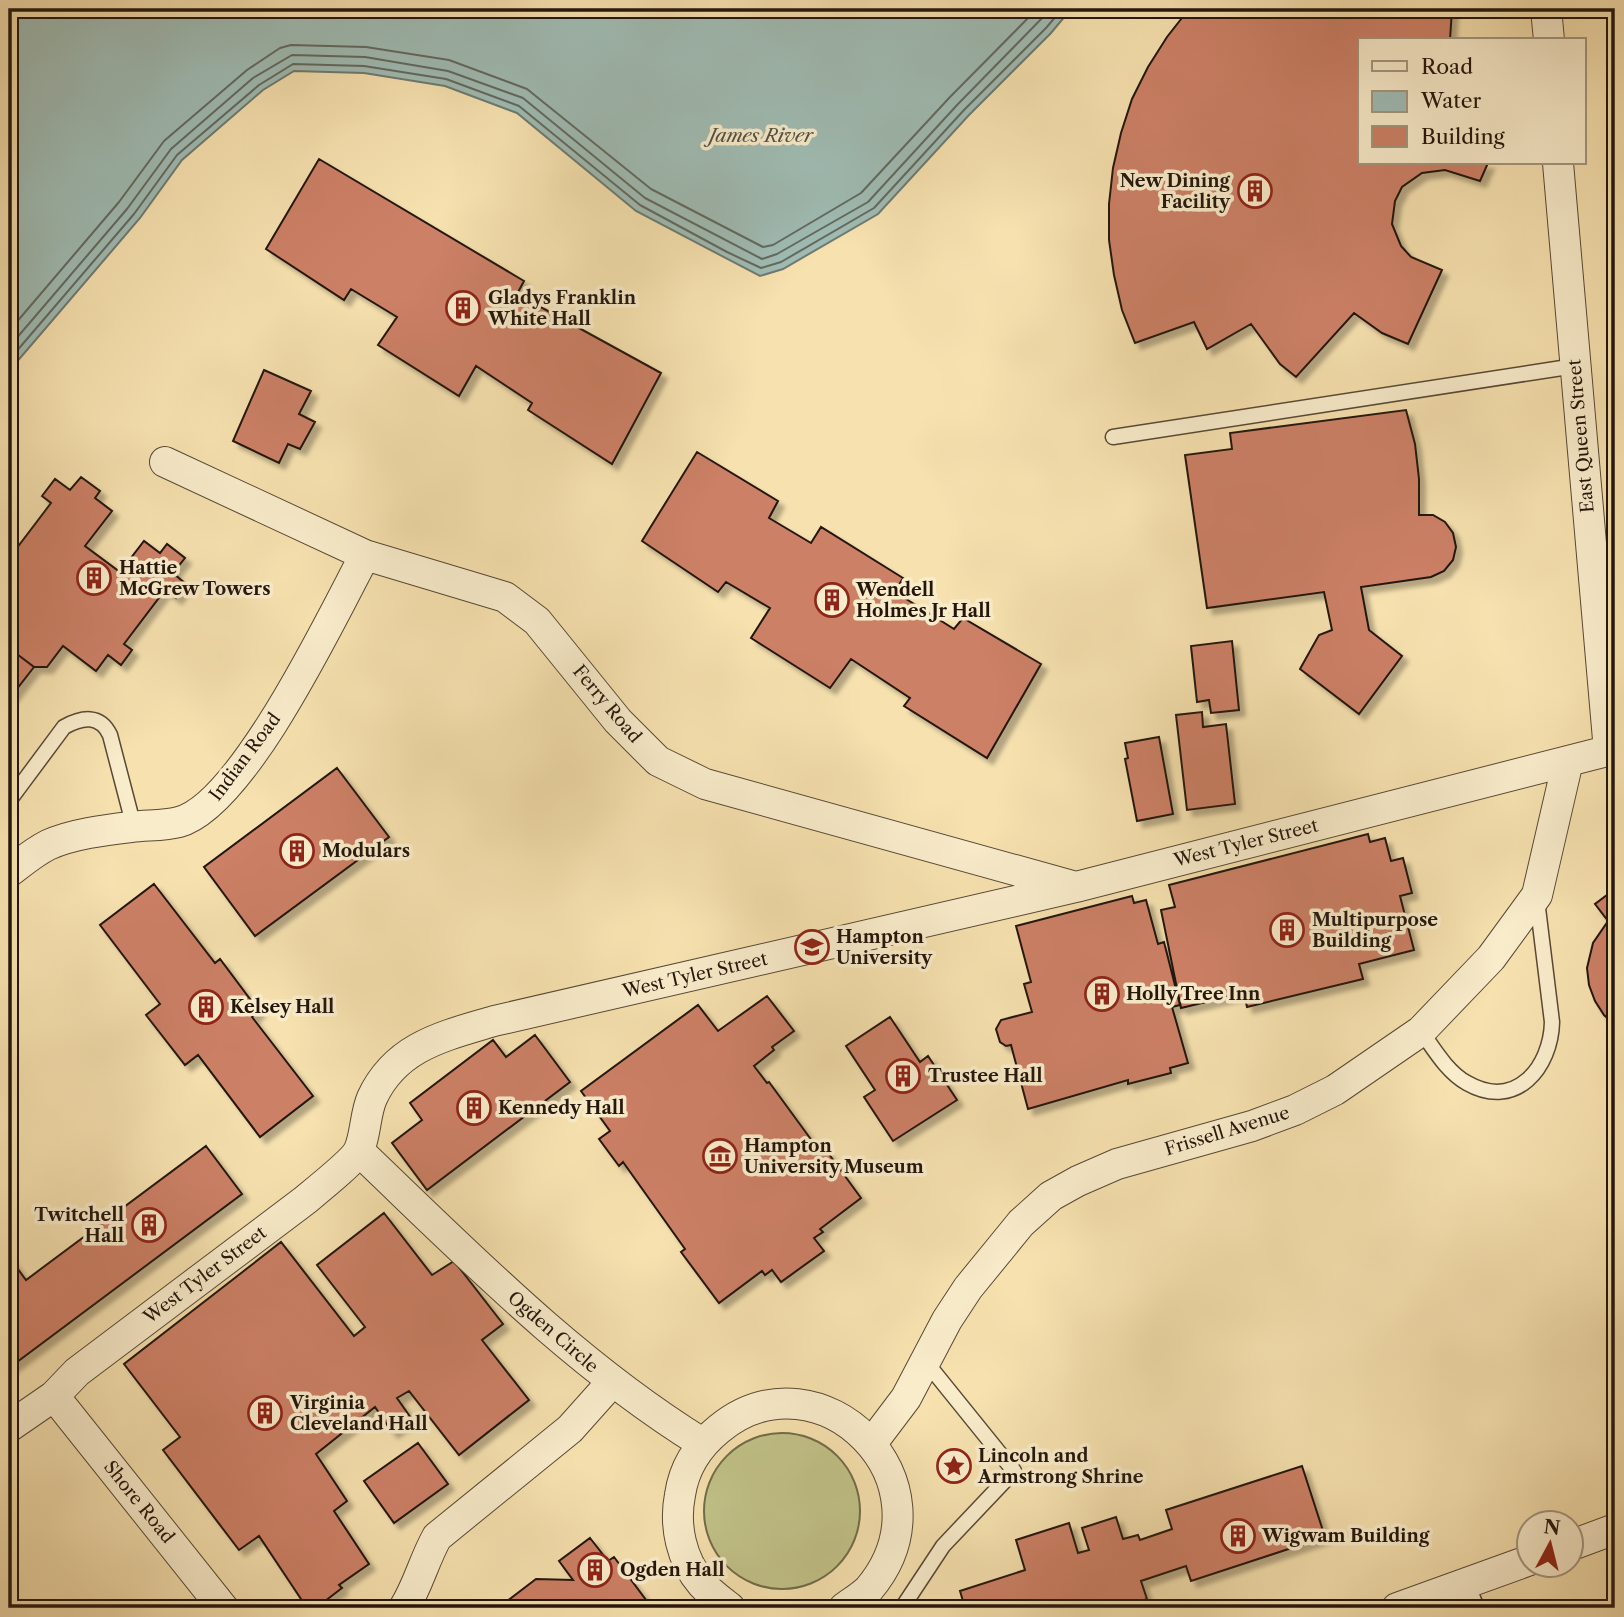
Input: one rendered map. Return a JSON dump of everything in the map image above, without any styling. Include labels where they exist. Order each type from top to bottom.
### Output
[{"type":"street","points":[[1546,9],[1549,38]]},
{"type":"street","name":"East Queen Street","points":[[1558,164],[1612,750]]},
{"type":"street","name":"Ferry Road","points":[[165,463],[365,555],[505,597],[521,607],[553,639],[618,721],[658,761],[674,771],[705,783],[820,817],[1076,887]]},
{"type":"street","name":"Indian Road","points":[[9,872],[40,849],[60,841],[134,827],[178,823],[198,814],[219,796],[269,730],[365,555]]},
{"type":"street","name":"West Tyler Street","points":[[9,1427],[54,1396],[77,1372],[304,1201],[359,1151],[371,1100],[382,1079],[398,1061],[418,1047],[494,1021],[1076,887],[1612,750]]},
{"type":"street","name":"Frissell Avenue","points":[[872,1443],[905,1398],[947,1320],[976,1277],[1021,1223],[1051,1196],[1117,1164],[1252,1126],[1295,1110],[1335,1090],[1421,1031],[1491,958],[1537,895],[1568,761]]},
{"type":"street","name":"Ogden Circle","points":[[359,1151],[531,1315],[612,1382],[570,1429],[437,1537],[411,1598],[404,1608]]},
{"type":"street","points":[[612,1382],[702,1443]]},
{"type":"street","name":"Shore Road","points":[[54,1396],[223,1608]]},
{"type":"street","points":[[730,1608],[702,1584],[683,1551],[676,1513],[683,1476],[702,1443],[732,1418],[768,1405],[806,1405],[843,1418],[872,1443],[889,1470],[897,1501],[896,1533],[886,1564],[867,1590],[844,1608]]},
{"type":"street","points":[[1586,1540],[1615,1529]]},
{"type":"street","points":[[1397,1608],[1472,1595],[1516,1568]]},
{"type":"lane","points":[[1113,437],[1575,366]]},
{"type":"lane","points":[[9,801],[64,727],[75,720],[93,719],[106,727],[110,735],[134,827]]},
{"type":"lane","points":[[1421,1031],[1454,1074],[1469,1084],[1486,1090],[1503,1091],[1527,1082],[1536,1073],[1552,1040],[1537,895]]},
{"type":"lane","points":[[902,1608],[943,1546],[1014,1471],[926,1362]]},
{"type":"green space","points":[[782,1433],[812,1439],[837,1456],[854,1481],[860,1511],[854,1541],[837,1566],[812,1583],[782,1589],[752,1583],[727,1566],[710,1541],[704,1511],[710,1481],[727,1456],[752,1439]]},
{"type":"water","name":"James River","points":[[9,9],[1071,9],[878,214],[783,269],[760,276],[636,211],[517,113],[445,86],[364,73],[294,71],[263,90],[182,160],[140,218],[9,371]]},
{"type":"building","name":"New Dining Facility","points":[[1189,9],[1452,9],[1450,38],[1358,38],[1358,164],[1488,164],[1480,181],[1445,170],[1422,173],[1402,187],[1395,201],[1392,224],[1401,246],[1411,257],[1442,270],[1408,344],[1382,333],[1354,313],[1296,377],[1280,364],[1251,324],[1207,349],[1194,322],[1135,343],[1122,310],[1114,275],[1109,240],[1109,204],[1113,168],[1132,99],[1167,37]]},
{"type":"building","points":[[1615,139],[1615,232],[1607,140]]},
{"type":"building","name":"Gladys Franklin White Hall","points":[[319,159],[524,281],[517,294],[661,373],[612,464],[528,410],[532,403],[476,366],[459,396],[378,345],[397,317],[351,289],[344,300],[266,249]]},
{"type":"building","points":[[264,370],[311,391],[299,414],[315,422],[300,449],[288,444],[279,463],[233,441]]},
{"type":"building","points":[[1406,410],[1415,444],[1419,515],[1433,515],[1445,522],[1453,533],[1456,547],[1453,560],[1444,571],[1431,577],[1361,587],[1369,630],[1402,656],[1359,714],[1300,669],[1319,635],[1332,630],[1324,592],[1207,608],[1185,455],[1232,449],[1230,433]]},
{"type":"building","name":"Wendell Holmes Jr Hall","points":[[697,452],[778,501],[769,518],[811,543],[821,527],[903,578],[895,592],[954,629],[963,618],[1041,664],[987,758],[904,706],[910,698],[851,659],[830,688],[751,638],[770,608],[726,582],[718,592],[642,541]]},
{"type":"building","name":"Hattie McGrew Towers","points":[[81,477],[100,491],[95,498],[112,511],[85,546],[120,572],[144,541],[160,553],[167,544],[185,558],[173,573],[186,584],[176,598],[165,590],[124,644],[132,650],[121,665],[108,655],[96,671],[63,646],[47,667],[34,667],[9,648],[9,550],[13,553],[51,503],[42,496],[55,479],[70,490]]},
{"type":"building","points":[[1232,641],[1239,710],[1211,713],[1209,700],[1197,702],[1191,646]]},
{"type":"building","points":[[9,648],[34,667],[9,699]]},
{"type":"building","points":[[1202,712],[1203,727],[1226,724],[1235,804],[1187,810],[1176,715]]},
{"type":"building","points":[[1159,737],[1173,814],[1137,821],[1125,759],[1128,758],[1125,743]]},
{"type":"building","name":"Modulars","points":[[337,768],[389,837],[255,936],[204,867]]},
{"type":"building","name":"Multipurpose Building","points":[[1368,834],[1370,842],[1385,838],[1391,861],[1403,858],[1412,893],[1400,896],[1414,950],[1359,964],[1363,979],[1247,1007],[1244,993],[1181,1008],[1161,910],[1175,907],[1169,885]]},
{"type":"building","name":"Kelsey Hall","points":[[154,884],[215,963],[220,959],[259,1011],[252,1017],[313,1096],[260,1137],[198,1055],[185,1065],[146,1015],[160,1004],[100,925]]},
{"type":"building","points":[[1615,889],[1615,1025],[1595,1001],[1587,968],[1593,943],[1608,921],[1595,904]]},
{"type":"building","name":"Holly Tree Inn","points":[[1132,896],[1134,903],[1146,900],[1158,944],[1164,942],[1180,1005],[1172,1007],[1188,1063],[1170,1068],[1171,1073],[1128,1084],[1128,1080],[1028,1109],[1011,1045],[1006,1046],[1000,1042],[996,1029],[1001,1020],[1032,1012],[1024,984],[1031,982],[1016,926]]},
{"type":"building","name":"Hampton University Museum","points":[[767,996],[794,1031],[772,1047],[774,1050],[754,1066],[767,1083],[769,1082],[818,1149],[823,1146],[861,1198],[820,1229],[823,1232],[814,1238],[824,1251],[781,1282],[772,1270],[765,1275],[762,1271],[719,1303],[681,1252],[685,1249],[623,1162],[619,1166],[599,1139],[610,1131],[581,1091],[698,1005],[718,1031]]},
{"type":"building","name":"Trustee Hall","points":[[890,1017],[920,1062],[928,1056],[957,1100],[893,1141],[864,1097],[875,1090],[846,1046]]},
{"type":"building","name":"Kennedy Hall","points":[[535,1035],[570,1082],[427,1190],[392,1143],[422,1120],[410,1103],[493,1040],[506,1057]]},
{"type":"building","name":"Twitchell Hall","points":[[206,1146],[242,1194],[9,1368],[9,1257],[26,1280]]},
{"type":"building","name":"Virginia Cleveland Hall","points":[[384,1213],[432,1275],[454,1261],[503,1324],[482,1340],[529,1400],[459,1455],[409,1391],[397,1398],[411,1418],[392,1432],[375,1407],[316,1454],[347,1501],[334,1511],[369,1564],[339,1585],[342,1588],[316,1608],[307,1608],[259,1536],[239,1550],[163,1450],[180,1437],[124,1364],[281,1242],[354,1336],[365,1327],[317,1265]]},
{"type":"building","points":[[418,1443],[448,1484],[394,1523],[364,1481]]},
{"type":"building","name":"Wigwam Building","points":[[1302,1466],[1325,1537],[1191,1581],[1186,1566],[1141,1581],[1147,1599],[1120,1608],[965,1608],[960,1591],[1025,1570],[1016,1540],[1069,1523],[1078,1553],[1089,1550],[1082,1528],[1116,1517],[1123,1539],[1138,1535],[1140,1540],[1172,1529],[1166,1510]]},
{"type":"building","name":"Ogden Hall","points":[[590,1538],[608,1561],[614,1557],[652,1608],[498,1608],[536,1579],[573,1580],[559,1561]]},
{"type":"building","points":[[1615,1597],[1615,1608],[1594,1606]]},
{"type":"place","name":"New Dining Facility","points":[[1255,191]]},
{"type":"place","name":"Gladys Franklin White Hall","points":[[463,308]]},
{"type":"place","name":"Hattie McGrew Towers","points":[[94,578]]},
{"type":"place","name":"Wendell Holmes Jr Hall","points":[[832,600]]},
{"type":"place","name":"Modulars","points":[[297,851]]},
{"type":"place","name":"Multipurpose Building","points":[[1287,930]]},
{"type":"place","name":"Hampton University","points":[[812,947]]},
{"type":"place","name":"Holly Tree Inn","points":[[1102,994]]},
{"type":"place","name":"Kelsey Hall","points":[[206,1007]]},
{"type":"place","name":"Trustee Hall","points":[[903,1076]]},
{"type":"place","name":"Kennedy Hall","points":[[474,1108]]},
{"type":"place","name":"Hampton University Museum","points":[[720,1156]]},
{"type":"place","name":"Twitchell Hall","points":[[149,1225]]},
{"type":"place","name":"Virginia Cleveland Hall","points":[[265,1413]]},
{"type":"place","name":"Lincoln and Armstrong Shrine","points":[[954,1466]]},
{"type":"place","name":"Wigwam Building","points":[[1238,1536]]},
{"type":"place","name":"Ogden Hall","points":[[595,1570]]}]
